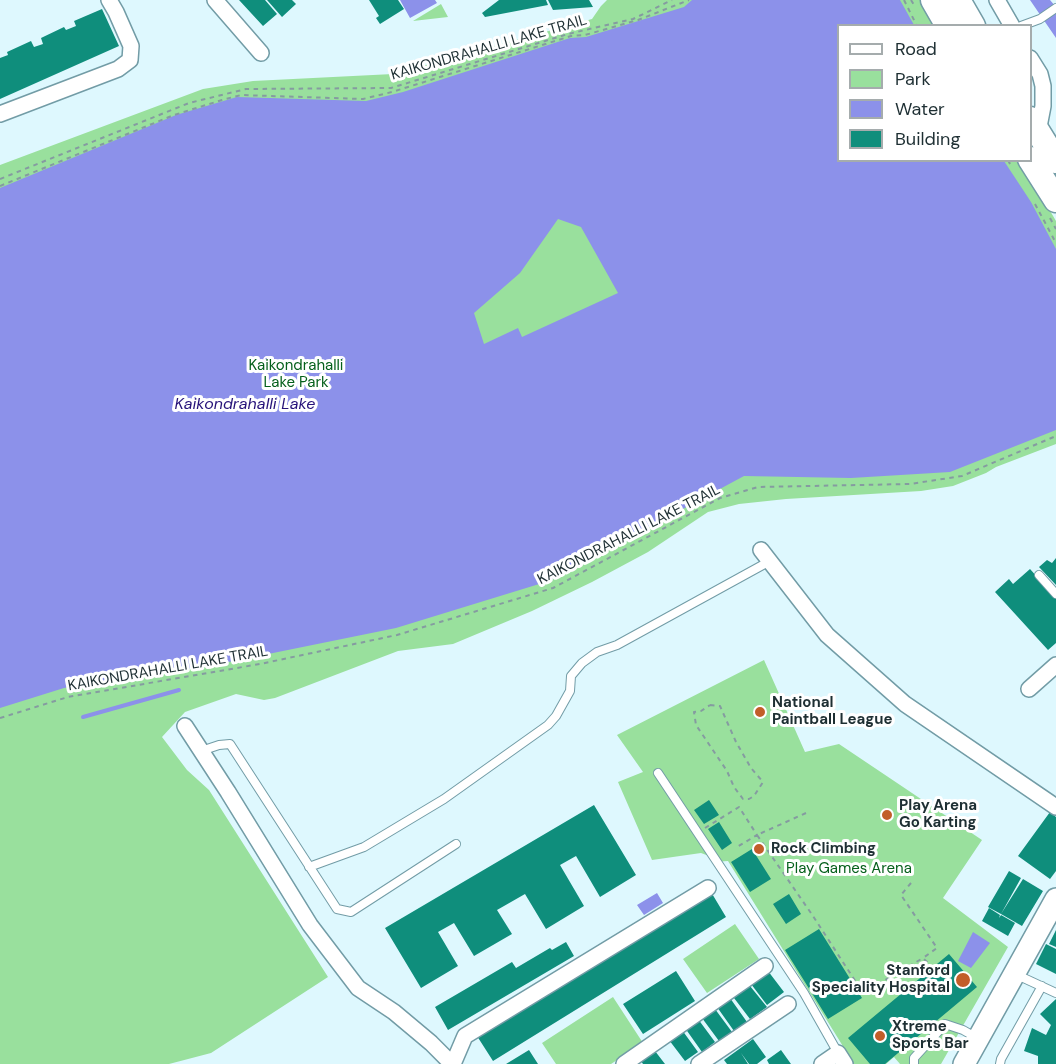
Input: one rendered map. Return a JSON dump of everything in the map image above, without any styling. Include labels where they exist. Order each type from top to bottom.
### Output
[{"type":"main road","points":[[933,0],[947,24]]},
{"type":"main road","points":[[958,0],[972,24]]},
{"type":"main road","points":[[1034,126],[1056,161]]},
{"type":"main road","points":[[1023,166],[1056,200]]},
{"type":"main road","points":[[964,1064],[1054,906]]},
{"type":"street","points":[[0,114],[118,69],[130,60],[131,46],[109,0]]},
{"type":"street","points":[[215,0],[261,53]]},
{"type":"street","points":[[997,0],[1011,24]]},
{"type":"street","points":[[1032,61],[1040,74],[1043,86],[1043,106],[1034,126]]},
{"type":"street","points":[[765,556],[827,635],[905,704],[1056,807]]},
{"type":"street","points":[[1029,689],[1056,665]]},
{"type":"street","points":[[185,726],[310,925],[358,988],[394,1012],[453,1064],[465,1036],[708,888]]},
{"type":"street","points":[[624,1064],[765,966]]},
{"type":"street","points":[[699,1064],[788,1004]]},
{"type":"street","points":[[822,1064],[842,1058]]},
{"type":"lane","points":[[1026,24],[1040,19],[1056,8]]},
{"type":"lane","points":[[309,867],[364,847],[444,799],[548,725],[556,716],[570,691],[571,676],[582,663],[597,652],[617,645],[765,556]]},
{"type":"lane","points":[[1039,575],[1056,594]]},
{"type":"lane","points":[[201,751],[230,744],[337,909],[351,912],[456,844]]},
{"type":"lane","points":[[658,773],[804,993],[842,1058]]},
{"type":"lane","points":[[1014,974],[1056,993]]},
{"type":"lane","points":[[1001,1063],[1005,1051],[1042,986]]},
{"type":"lane","points":[[914,1064],[914,1058],[945,1024],[979,1039]]},
{"type":"path","name":"KAIKONDRAHALLI LAKE TRAIL","points":[[0,179],[189,103],[246,89],[391,88],[568,34],[633,19],[672,0]]},
{"type":"path","points":[[0,186],[174,115],[222,100],[241,95],[363,99],[572,36],[585,35],[638,20],[689,0]]},
{"type":"path","points":[[904,0],[916,24]]},
{"type":"path","points":[[1031,197],[1056,243]]},
{"type":"path","name":"KAIKONDRAHALLI LAKE TRAIL","points":[[0,718],[68,697],[260,664],[397,635],[553,588],[720,498],[758,487],[910,484],[962,476],[1056,436]]},
{"type":"path","points":[[710,705],[720,706],[736,742],[751,768],[763,782],[754,796],[743,799],[734,787],[727,771],[696,725],[694,712],[701,711],[710,705]]},
{"type":"path","points":[[698,833],[739,807],[862,993],[937,948],[901,895],[911,883]]},
{"type":"path","points":[[737,847],[757,835],[806,813]]},
{"type":"path","points":[[923,958],[933,968]]},
{"type":"green space","name":"Kaikondrahalli Lake","points":[[607,0],[920,0],[934,24],[837,24],[837,162],[1022,162],[1056,221],[1056,444],[953,486],[921,491],[786,499],[739,504],[708,512],[648,552],[592,582],[532,611],[453,644],[398,651],[275,698],[264,700],[236,694],[185,712],[162,737],[187,770],[209,790],[328,977],[211,1053],[169,1064],[0,1064],[0,165],[203,89],[253,81],[393,74],[592,19]]},
{"type":"green space","points":[[441,4],[448,17],[413,21]]},
{"type":"green space","name":"Play Games Arena","points":[[764,660],[805,752],[839,744],[982,840],[943,898],[1008,947],[941,1064],[900,1064],[894,1057],[886,1064],[854,1064],[728,861],[714,862],[709,856],[701,853],[652,860],[618,782],[643,772],[617,735]]},
{"type":"green space","points":[[735,924],[759,959],[707,993],[683,959]]},
{"type":"green space","points":[[613,997],[643,1043],[611,1064],[556,1064],[542,1043]]},
{"type":"water","points":[[400,0],[435,0],[437,3],[410,18]]},
{"type":"water","name":"Kaikondrahalli Lake","points":[[692,0],[900,0],[913,24],[837,24],[837,162],[1005,162],[1031,202],[1056,249],[1056,430],[950,472],[851,478],[744,476],[549,581],[396,628],[219,664],[64,688],[0,708],[0,188],[176,115],[237,97],[366,101],[403,92],[570,38],[586,37],[684,7]],"holes":[[[558,219],[581,227],[618,293],[522,337],[518,328],[484,344],[474,313],[520,273]]]},
{"type":"water","points":[[1030,0],[1050,0],[1056,7],[1056,38]]},
{"type":"water","points":[[657,893],[663,903],[644,915],[637,905]]},
{"type":"water","points":[[973,932],[990,943],[971,968],[958,961]]},
{"type":"building","points":[[239,0],[265,0],[277,14],[263,26]]},
{"type":"building","points":[[267,0],[292,0],[296,4],[282,17]]},
{"type":"building","points":[[369,0],[398,0],[404,9],[380,24],[376,18],[379,16]]},
{"type":"building","points":[[499,0],[546,0],[548,5],[485,17],[482,13]]},
{"type":"building","points":[[548,0],[589,0],[593,7],[553,10]]},
{"type":"building","points":[[102,9],[119,46],[0,99],[0,58],[8,55],[7,52],[31,41],[34,47],[43,44],[41,38],[64,27],[66,30],[76,26],[74,21]]},
{"type":"building","points":[[1056,558],[1056,585],[1039,567],[1047,560],[1052,563]]},
{"type":"building","points":[[1030,569],[1056,598],[1056,643],[1048,650],[995,592],[1009,579],[1013,584]]},
{"type":"building","points":[[709,800],[719,815],[704,824],[694,810]]},
{"type":"building","points":[[594,805],[636,875],[600,897],[576,856],[560,865],[584,906],[546,929],[525,894],[497,910],[512,934],[474,956],[454,923],[438,932],[458,966],[421,988],[385,928]]},
{"type":"building","points":[[1050,812],[1056,817],[1056,871],[1050,879],[1018,856]]},
{"type":"building","points":[[719,822],[732,843],[722,850],[708,829]]},
{"type":"building","points":[[752,849],[771,879],[750,892],[731,862]]},
{"type":"building","points":[[1009,871],[1021,878],[1001,914],[988,907]]},
{"type":"building","points":[[1023,879],[1043,891],[1022,926],[1001,914]]},
{"type":"building","points":[[711,892],[726,917],[493,1061],[477,1036]]},
{"type":"building","points":[[789,894],[801,914],[786,924],[773,904]]},
{"type":"building","points":[[989,908],[1000,915],[999,918],[1001,915],[1015,923],[1008,936],[982,921]]},
{"type":"building","points":[[819,929],[862,998],[828,1019],[785,950]]},
{"type":"building","points":[[1056,930],[1056,947],[1049,944]]},
{"type":"building","points":[[566,942],[574,956],[448,1030],[435,1007],[512,962],[516,968],[550,948],[552,950]]},
{"type":"building","points":[[1046,944],[1056,949],[1056,974],[1036,964]]},
{"type":"building","points":[[949,954],[977,987],[885,1064],[870,1064],[848,1038]]},
{"type":"building","points":[[676,971],[695,1001],[643,1034],[623,1004]]},
{"type":"building","points":[[768,971],[784,992],[767,1005],[751,984]]},
{"type":"building","points":[[750,986],[767,1007],[750,1019],[734,998]]},
{"type":"building","points":[[730,998],[747,1022],[734,1031],[717,1007]]},
{"type":"building","points":[[1056,999],[1056,1064],[1038,1064],[1038,1056],[1024,1051],[1032,1028],[1046,1035],[1051,1025],[1040,1014]]},
{"type":"building","points":[[715,1009],[732,1032],[719,1041],[702,1018]]},
{"type":"building","points":[[698,1019],[715,1042],[702,1052],[685,1028]]},
{"type":"building","points":[[682,1030],[698,1052],[685,1061],[669,1040]]},
{"type":"building","points":[[753,1039],[766,1057],[757,1064],[749,1064],[741,1053],[748,1064],[727,1064],[724,1060]]},
{"type":"building","points":[[529,1050],[538,1064],[506,1064]]},
{"type":"building","points":[[781,1050],[791,1064],[769,1064],[767,1060]]},
{"type":"building","points":[[655,1051],[665,1064],[643,1064],[641,1061]]},
{"type":"waterway","points":[[83,717],[179,690]]},
{"type":"place","name":"National Paintball League","points":[[760,712]]},
{"type":"place","name":"Play Arena Go Karting","points":[[887,815]]},
{"type":"place","name":"Rock Climbing","points":[[759,849]]},
{"type":"place","name":"Stanford Speciality Hospital","points":[[963,980]]},
{"type":"place","name":"Xtreme Sports Bar","points":[[880,1036]]},
{"type":"park label","name":"Kaikondrahalli Lake Park","points":[[296,374]]}]
